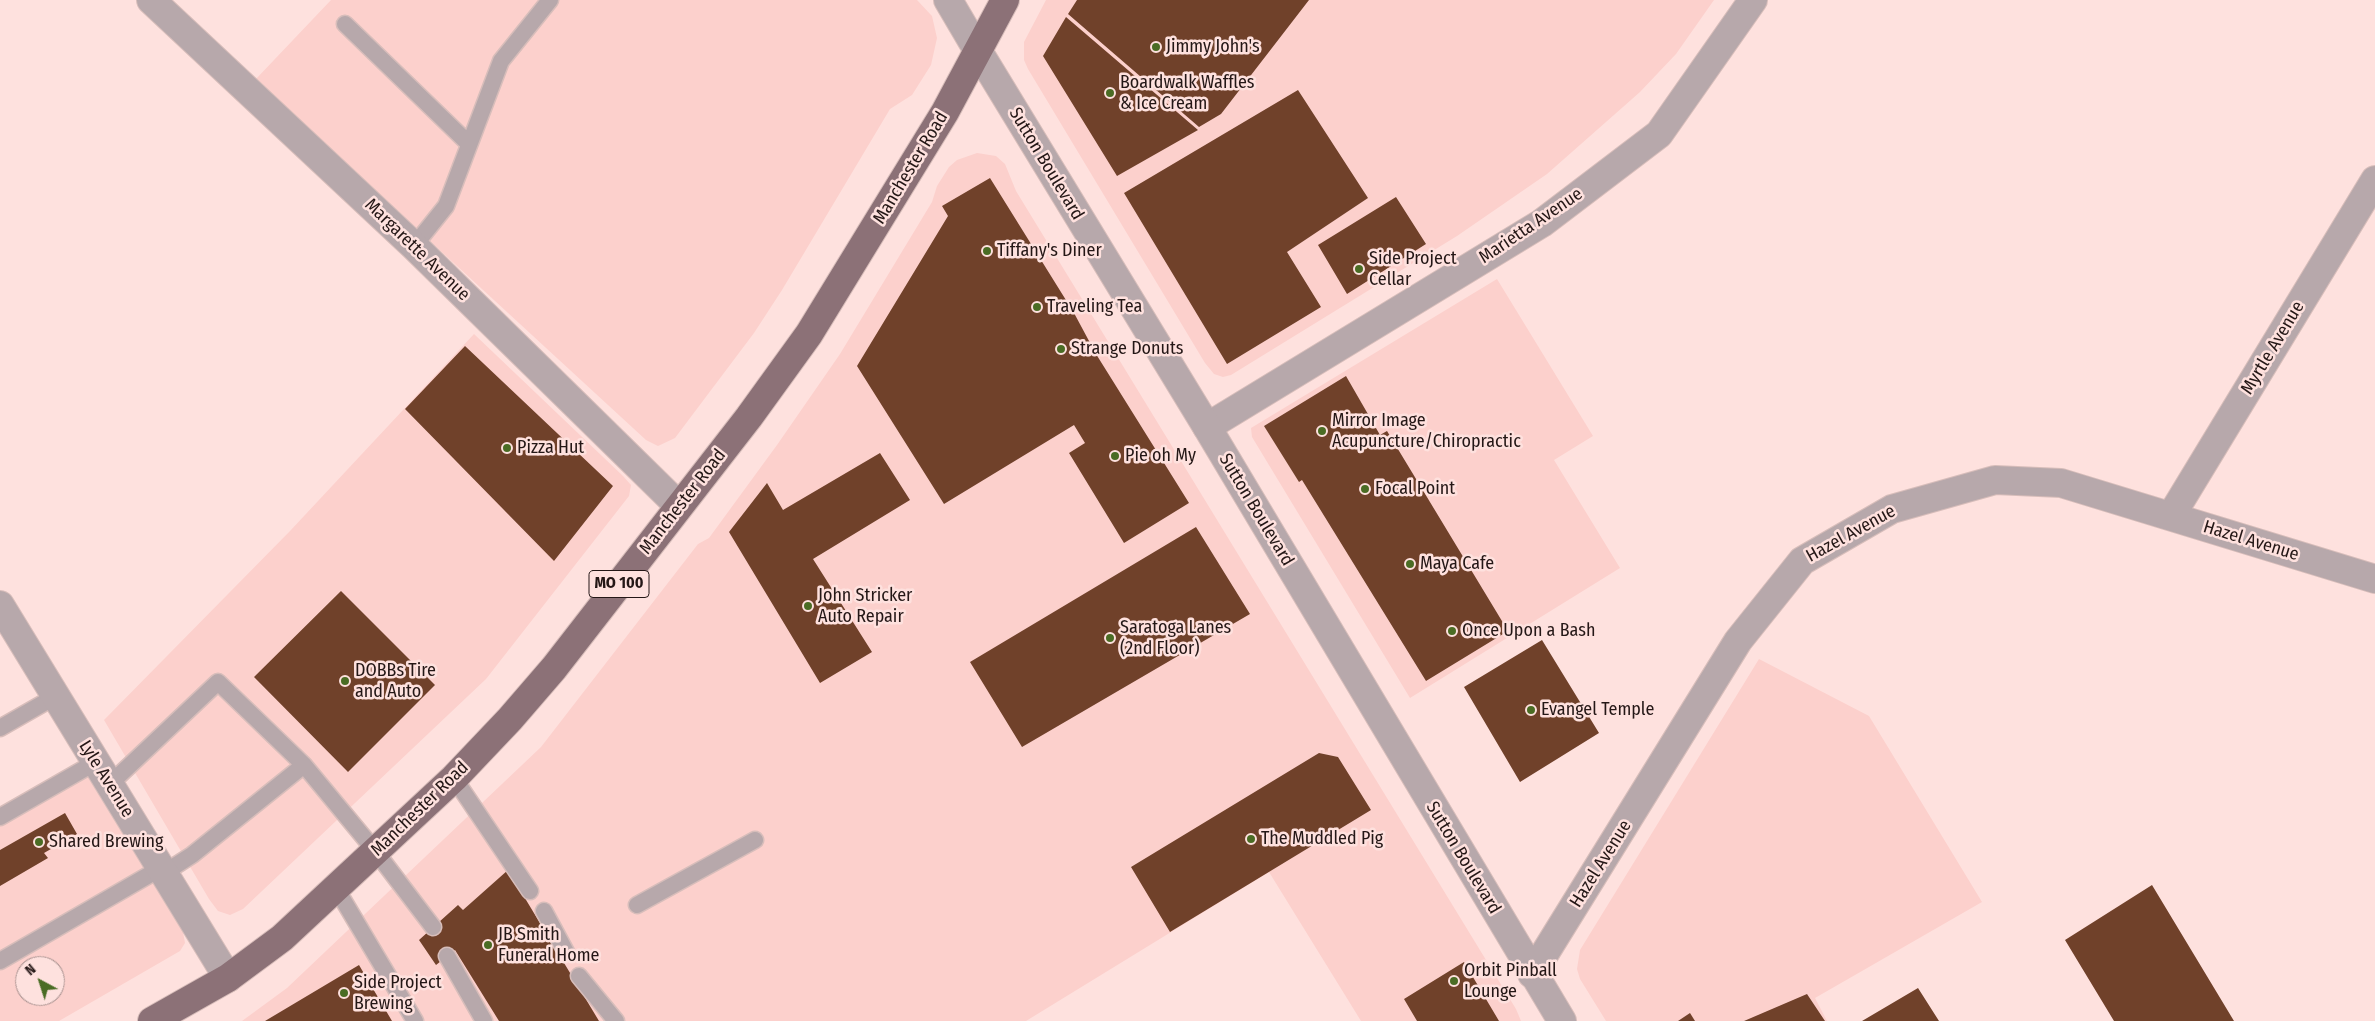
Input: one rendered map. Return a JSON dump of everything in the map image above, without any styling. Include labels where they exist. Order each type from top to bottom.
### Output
[{"type":"main road","name":"Manchester Road","points":[[156,1020],[228,978],[282,938],[454,778],[510,720],[554,668],[749,417],[809,334],[946,112],[1005,0]]},
{"type":"street","name":"Margarette Avenue","points":[[151,0],[414,246],[679,506]]},
{"type":"street","name":"Sutton Boulevard","points":[[948,0],[1207,426],[1532,974],[1562,1021]]},
{"type":"street","name":"Marietta Avenue","points":[[1207,426],[1542,223],[1659,134],[1753,0]]},
{"type":"street","name":"Myrtle Avenue","points":[[2171,516],[2375,180]]},
{"type":"street","name":"Hazel Avenue","points":[[1532,974],[1738,640],[1802,561],[1892,509],[1995,480],[2060,483],[2375,580]]},
{"type":"street","name":"Lyle Avenue","points":[[0,605],[228,978]]},
{"type":"lane","points":[[414,246],[446,206],[501,61],[550,0]]},
{"type":"lane","points":[[345,24],[470,144]]},
{"type":"lane","points":[[0,818],[103,773],[218,682],[304,765],[376,852],[433,927]]},
{"type":"lane","points":[[0,728],[56,696]]},
{"type":"lane","points":[[0,961],[192,855],[304,765]]},
{"type":"lane","points":[[454,778],[530,891]]},
{"type":"lane","points":[[638,905],[755,840]]},
{"type":"lane","points":[[336,888],[415,1021]]},
{"type":"lane","points":[[544,911],[566,952]]},
{"type":"lane","points":[[446,956],[484,1021]]},
{"type":"lane","points":[[579,976],[616,1021]]},
{"type":"shaded area","points":[[331,0],[917,0],[932,16],[937,38],[931,65],[912,95],[890,109],[782,290],[754,333],[675,438],[658,446],[646,440],[255,80]]},
{"type":"shaded area","points":[[1046,0],[1714,0],[1676,54],[1640,92],[1547,174],[1457,236],[1231,375],[1223,377],[1214,374],[1205,363],[1028,69],[1024,60],[1024,42]]},
{"type":"shaded area","points":[[977,153],[996,156],[1005,164],[1016,191],[1516,1009],[1521,1021],[1361,1021],[1269,872],[1026,1021],[242,1021],[287,988],[541,747],[698,544],[709,538],[777,445],[840,354],[932,202],[937,186],[949,167],[957,160]]},
{"type":"shaded area","points":[[1497,279],[1593,436],[1554,460],[1620,568],[1410,698],[1252,437],[1251,428]]},
{"type":"shaded area","points":[[474,334],[623,476],[631,485],[629,496],[486,679],[243,909],[230,915],[218,911],[209,899],[104,720],[290,531]]},
{"type":"shaded area","points":[[1759,659],[1869,716],[1982,902],[1815,998],[1827,1021],[1606,1021],[1580,979],[1577,969],[1580,950]]},
{"type":"shaded area","points":[[89,772],[183,932],[185,943],[180,951],[59,1021],[0,1021],[0,823]]},
{"type":"building","name":"Jimmy John's","points":[[1077,0],[1309,0],[1221,114],[1199,127],[1068,14]]},
{"type":"building","name":"Boardwalk Waffles & Ice Cream","points":[[1066,17],[1198,130],[1117,176],[1043,56]]},
{"type":"building","points":[[1298,90],[1368,198],[1287,252],[1321,307],[1227,364],[1124,193]]},
{"type":"building","points":[[990,178],[1074,313],[1096,354],[1189,503],[1124,543],[1069,453],[1085,443],[1074,425],[944,504],[857,366],[948,216],[942,206]]},
{"type":"building","name":"Side Project Cellar","points":[[1396,197],[1426,244],[1347,294],[1318,245]]},
{"type":"building","name":"Pizza Hut","points":[[465,346],[613,486],[554,561],[405,409]]},
{"type":"building","points":[[1346,376],[1380,435],[1387,431],[1508,631],[1426,681],[1302,480],[1299,482],[1264,426]]},
{"type":"building","name":"John Stricker Auto Repair","points":[[880,453],[910,500],[813,559],[872,652],[820,683],[729,532],[767,483],[783,510]]},
{"type":"building","name":"Saratoga Lanes (2nd Floor)","points":[[1196,527],[1250,614],[1022,747],[970,662]]},
{"type":"building","name":"DOBBs Tire and Auto","points":[[341,591],[435,685],[348,772],[254,677]]},
{"type":"building","name":"Evangel Temple","points":[[1542,640],[1599,733],[1520,782],[1464,687]]},
{"type":"building","name":"The Muddled Pig","points":[[1319,753],[1338,757],[1371,810],[1170,932],[1131,867]]},
{"type":"building","name":"Shared Brewing","points":[[65,813],[77,834],[44,853],[48,858],[0,886],[0,850]]},
{"type":"building","name":"JB Smith Funeral Home","points":[[508,870],[599,1021],[499,1021],[455,950],[436,965],[419,940],[458,905],[463,910]]},
{"type":"building","points":[[2152,885],[2234,1021],[2114,1021],[2065,940]]},
{"type":"building","name":"Orbit Pinball Lounge","points":[[1464,962],[1499,1021],[1417,1021],[1404,999]]},
{"type":"building","name":"Side Project Brewing","points":[[359,965],[392,1021],[265,1021]]},
{"type":"building","points":[[1918,988],[1939,1021],[1862,1021]]},
{"type":"building","points":[[1807,994],[1825,1021],[1744,1021]]},
{"type":"building","points":[[1690,1013],[1695,1021],[1678,1021]]},
{"type":"place","name":"Jimmy John's","points":[[1156,47]]},
{"type":"place","name":"Boardwalk Waffles & Ice Cream","points":[[1110,93]]},
{"type":"place","name":"Tiffany's Diner","points":[[987,251]]},
{"type":"place","name":"Side Project Cellar","points":[[1359,269]]},
{"type":"place","name":"Traveling Tea","points":[[1037,307]]},
{"type":"place","name":"Strange Donuts","points":[[1061,349]]},
{"type":"place","name":"Mirror Image Acupuncture/Chiropractic","points":[[1322,431]]},
{"type":"place","name":"Pizza Hut","points":[[507,448]]},
{"type":"place","name":"Pie oh My","points":[[1115,456]]},
{"type":"place","name":"Focal Point","points":[[1365,489]]},
{"type":"place","name":"Maya Cafe","points":[[1410,564]]},
{"type":"place","name":"John Stricker Auto Repair","points":[[808,606]]},
{"type":"place","name":"Once Upon a Bash","points":[[1452,631]]},
{"type":"place","name":"Saratoga Lanes (2nd Floor)","points":[[1110,638]]},
{"type":"place","name":"DOBBs Tire and Auto","points":[[345,681]]},
{"type":"place","name":"Evangel Temple","points":[[1531,710]]},
{"type":"place","name":"The Muddled Pig","points":[[1251,839]]},
{"type":"place","name":"Shared Brewing","points":[[39,842]]},
{"type":"place","name":"JB Smith Funeral Home","points":[[488,945]]},
{"type":"place","name":"Orbit Pinball Lounge","points":[[1454,981]]},
{"type":"place","name":"Side Project Brewing","points":[[344,993]]}]
